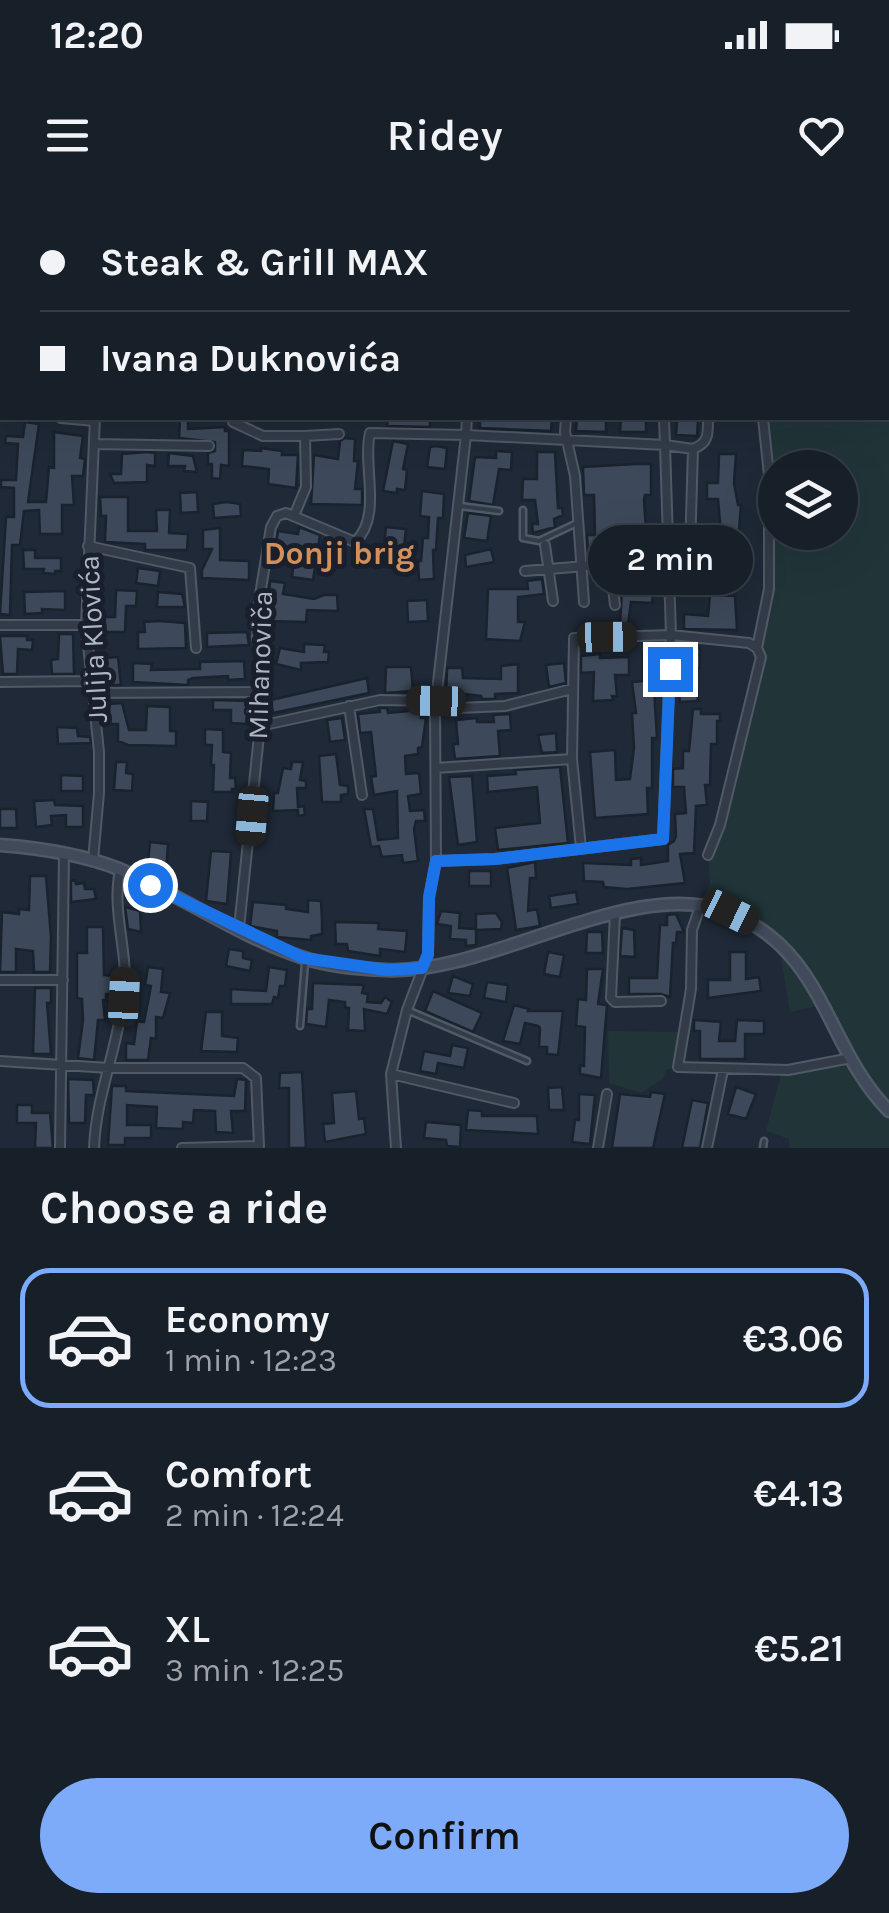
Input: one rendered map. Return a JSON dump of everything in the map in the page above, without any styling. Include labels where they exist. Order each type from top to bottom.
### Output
[{"type":"street","name":"Julija Klovića","points":[[93,860],[99,779],[86,625],[95,420]]},
{"type":"street","points":[[396,1148],[390,1074],[407,1010],[428,954],[429,898],[436,861],[436,705],[467,420]]},
{"type":"street","points":[[566,420],[584,602]]},
{"type":"street","points":[[436,861],[495,859],[663,839],[671,635],[664,420]]},
{"type":"street","points":[[305,436],[306,486],[294,516],[355,542],[360,540],[369,512],[368,434],[466,435],[692,449],[703,445],[708,436],[708,420]]},
{"type":"street","points":[[708,855],[720,824],[761,658],[757,648],[769,588],[769,475],[764,420]]},
{"type":"street","points":[[232,422],[263,436],[339,434]]},
{"type":"street","points":[[94,444],[209,446]]},
{"type":"street","points":[[668,557],[690,551],[692,449]]},
{"type":"street","name":"Mihanoviča","points":[[239,928],[260,726],[259,601],[271,527],[277,516],[294,516]]},
{"type":"street","points":[[546,545],[553,601]]},
{"type":"street","points":[[88,546],[190,568],[196,648]]},
{"type":"street","points":[[525,571],[610,564],[616,605]]},
{"type":"street","points":[[0,625],[86,625]]},
{"type":"street","points":[[582,848],[572,759],[574,638],[671,635],[757,648]]},
{"type":"street","points":[[0,682],[90,681]]},
{"type":"street","points":[[260,726],[380,700],[505,706],[572,690]]},
{"type":"street","points":[[92,693],[261,692]]},
{"type":"street","points":[[349,706],[362,794]]},
{"type":"street","points":[[436,768],[572,759]]},
{"type":"street","points":[[0,845],[93,860],[304,958],[387,970],[422,968],[615,914],[667,904],[700,904],[730,912],[787,949],[816,990],[851,1058],[887,1108]]},
{"type":"street","points":[[60,1148],[64,854]]},
{"type":"street","points":[[94,1148],[95,1120],[124,997],[126,957],[116,898],[120,870]]},
{"type":"street","points":[[700,904],[692,930],[691,989],[678,1067],[788,1070],[851,1058]]},
{"type":"street","points":[[615,914],[611,998],[615,1002],[661,1001]]},
{"type":"street","points":[[0,980],[63,980]]},
{"type":"street","points":[[0,1062],[109,1068],[243,1068],[256,1078],[259,1147],[182,1148]]},
{"type":"street","points":[[707,1148],[723,1070]]},
{"type":"street","points":[[390,1074],[514,1102]]},
{"type":"street","points":[[598,1148],[607,1094]]},
{"type":"lane","points":[[460,506],[499,512]]},
{"type":"lane","points":[[523,510],[524,538],[539,541],[577,523]]},
{"type":"lane","points":[[300,1026],[304,958]]},
{"type":"lane","points":[[407,1010],[527,1061]]},
{"type":"green space","points":[[763,420],[889,420],[889,1148],[789,1148],[789,1139],[766,1131],[782,1070],[850,1058],[823,1005],[790,1012],[778,940],[701,904],[710,884],[708,855],[761,658],[759,633],[769,589],[771,550],[858,550],[858,450],[766,450]]},
{"type":"green space","points":[[608,1031],[683,1032],[678,1067],[666,1070],[663,1079],[641,1093],[609,1083]]},
{"type":"building","points":[[180,420],[188,420],[188,429],[225,427],[229,431],[229,466],[221,465],[220,479],[212,478],[212,464],[208,464],[208,453],[215,451],[215,442],[179,438]]},
{"type":"building","points":[[388,420],[430,420],[430,427],[387,426]]},
{"type":"building","points":[[480,420],[552,420],[551,431],[480,428]]},
{"type":"building","points":[[577,420],[606,420],[606,432],[576,431]]},
{"type":"building","points":[[621,420],[646,420],[646,432],[620,432]]},
{"type":"building","points":[[677,420],[698,421],[697,436],[676,435]]},
{"type":"building","points":[[25,422],[39,424],[28,502],[46,502],[49,467],[54,468],[54,432],[83,436],[83,476],[72,476],[74,505],[62,505],[62,534],[40,534],[39,510],[24,511],[20,545],[12,545],[10,615],[0,614],[6,517],[14,517],[14,488],[1,487],[1,480],[16,480],[18,444],[5,443],[6,436],[23,437]]},
{"type":"building","points":[[355,439],[355,489],[362,489],[362,505],[311,504],[314,455],[338,459],[340,441]]},
{"type":"building","points":[[393,441],[408,444],[403,469],[407,470],[405,490],[397,489],[397,493],[383,491]]},
{"type":"building","points":[[430,447],[447,448],[445,469],[427,467]]},
{"type":"building","points":[[261,448],[298,455],[296,488],[268,484],[269,469],[242,466],[243,450]]},
{"type":"building","points":[[496,451],[512,452],[511,470],[499,469],[493,505],[469,501],[475,457],[496,458]]},
{"type":"building","points":[[537,452],[555,452],[558,508],[562,508],[563,515],[554,519],[555,527],[533,533],[532,524],[538,524],[535,500],[522,500],[523,479],[537,479]]},
{"type":"building","points":[[155,453],[155,466],[147,465],[147,482],[114,483],[110,474],[121,474],[122,454]]},
{"type":"building","points":[[169,453],[193,456],[197,472],[184,471],[185,466],[168,466]]},
{"type":"building","points":[[719,454],[736,454],[734,483],[741,505],[737,557],[723,556],[718,499],[707,499],[707,483],[718,483]]},
{"type":"building","points":[[651,464],[651,495],[644,499],[652,576],[631,577],[630,552],[588,555],[587,535],[595,535],[594,495],[584,495],[583,467]]},
{"type":"building","points":[[422,491],[444,494],[443,518],[438,518],[433,550],[434,579],[419,580],[418,561],[423,538],[428,538],[429,517],[420,516]]},
{"type":"building","points":[[197,492],[198,512],[181,513],[180,493]]},
{"type":"building","points":[[100,497],[128,497],[128,531],[157,531],[156,510],[170,510],[169,533],[188,534],[187,550],[145,550],[145,544],[105,542],[106,516],[101,516]]},
{"type":"building","points":[[213,504],[240,504],[241,516],[214,518]]},
{"type":"building","points":[[468,513],[491,516],[487,541],[464,538]]},
{"type":"building","points":[[299,527],[320,535],[313,580],[292,577],[295,552],[275,549],[278,531],[298,534]]},
{"type":"building","points":[[386,527],[406,529],[404,547],[384,545]]},
{"type":"building","points":[[220,528],[220,560],[249,561],[249,580],[202,578],[212,549],[203,549],[203,530]]},
{"type":"building","points":[[491,549],[494,562],[466,567],[465,555]]},
{"type":"building","points":[[23,550],[35,550],[35,558],[61,558],[61,571],[55,574],[43,573],[44,569],[24,569]]},
{"type":"building","points":[[138,568],[160,571],[158,586],[136,583]]},
{"type":"building","points":[[542,579],[544,594],[518,597],[518,622],[525,622],[520,641],[486,639],[488,589],[528,589],[527,581]]},
{"type":"building","points":[[270,581],[285,583],[283,594],[314,599],[337,595],[338,611],[307,610],[306,622],[267,621]]},
{"type":"building","points":[[116,590],[137,591],[136,606],[126,606],[125,632],[104,632],[105,617],[115,617]]},
{"type":"building","points":[[622,590],[653,591],[652,603],[631,602],[628,625],[620,625]]},
{"type":"building","points":[[65,591],[65,610],[42,609],[42,613],[25,614],[24,592]]},
{"type":"building","points":[[158,592],[182,594],[185,607],[157,607]]},
{"type":"building","points":[[710,595],[735,596],[737,630],[684,629],[684,614],[708,616]]},
{"type":"building","points":[[427,600],[428,621],[408,622],[407,601]]},
{"type":"building","points":[[144,622],[185,623],[186,648],[138,649],[138,632],[145,632]]},
{"type":"building","points":[[247,632],[249,645],[207,647],[207,633]]},
{"type":"building","points":[[59,634],[73,634],[74,674],[52,674],[51,660],[58,659]]},
{"type":"building","points":[[0,636],[27,636],[27,640],[33,640],[32,650],[18,649],[17,674],[3,674]]},
{"type":"building","points":[[304,644],[325,645],[328,662],[301,663],[301,670],[276,664],[280,648],[304,652]]},
{"type":"building","points":[[678,648],[700,648],[700,668],[678,668]]},
{"type":"building","points":[[655,652],[657,738],[652,738],[648,814],[595,818],[590,752],[615,750],[616,780],[630,779],[634,748],[632,713],[636,713],[632,682],[643,681],[643,653]]},
{"type":"building","points":[[600,654],[600,658],[629,657],[629,675],[615,675],[617,696],[612,696],[613,700],[593,701],[594,672],[581,673],[581,656]]},
{"type":"building","points":[[118,657],[121,685],[102,685],[103,658]]},
{"type":"building","points":[[244,661],[245,679],[193,678],[188,685],[133,682],[133,663],[152,664],[151,670],[200,669],[200,662]]},
{"type":"building","points":[[564,663],[566,683],[549,687],[546,665]]},
{"type":"building","points":[[518,664],[518,693],[495,694],[495,699],[463,694],[463,700],[446,700],[447,668],[462,668],[463,678],[501,679],[501,666]]},
{"type":"building","points":[[386,667],[411,667],[413,691],[385,693]]},
{"type":"building","points":[[367,678],[369,693],[273,713],[271,700]]},
{"type":"building","points":[[696,683],[698,701],[680,702],[678,685]]},
{"type":"building","points":[[213,700],[249,701],[248,724],[231,723],[231,710],[213,710]]},
{"type":"building","points":[[122,703],[129,730],[146,730],[147,706],[170,707],[170,731],[176,731],[176,746],[128,745],[118,741],[118,724],[110,724],[109,704]]},
{"type":"building","points":[[379,708],[387,708],[388,713],[420,710],[421,718],[426,718],[422,747],[418,754],[405,756],[406,774],[419,773],[421,794],[408,796],[410,811],[424,810],[425,821],[416,821],[414,829],[418,861],[403,863],[402,855],[382,857],[379,846],[371,847],[364,809],[373,809],[378,840],[398,838],[397,791],[374,795],[371,732],[360,733],[358,714],[380,712]]},
{"type":"building","points":[[693,709],[701,709],[701,714],[720,714],[720,721],[717,744],[711,744],[710,785],[705,785],[707,805],[696,806],[694,853],[680,854],[685,883],[627,889],[584,881],[583,863],[631,865],[631,859],[641,858],[641,865],[668,861],[668,845],[676,836],[675,814],[686,813],[684,787],[673,787],[673,769],[683,768],[683,751],[689,751]]},
{"type":"building","points":[[510,714],[511,730],[498,731],[500,756],[455,759],[456,720],[477,718],[477,722],[494,722],[493,715]]},
{"type":"building","points":[[342,718],[345,740],[330,742],[327,720]]},
{"type":"building","points":[[57,727],[77,728],[78,736],[90,737],[91,743],[58,744]]},
{"type":"building","points":[[205,729],[223,730],[223,752],[231,753],[230,778],[235,778],[236,789],[232,792],[213,792],[212,745],[205,745]]},
{"type":"building","points":[[556,733],[557,752],[542,753],[538,735]]},
{"type":"building","points":[[336,754],[340,785],[348,786],[348,794],[341,795],[341,802],[322,802],[319,756]]},
{"type":"building","points":[[116,762],[127,762],[126,773],[133,774],[132,791],[114,790]]},
{"type":"building","points":[[292,762],[303,762],[300,780],[306,781],[306,788],[297,788],[298,807],[304,806],[305,815],[298,816],[298,810],[273,811],[274,793],[278,793],[283,768],[291,769]]},
{"type":"building","points":[[560,767],[568,843],[498,850],[495,828],[540,823],[537,787],[488,792],[487,776]]},
{"type":"building","points":[[61,775],[83,776],[83,791],[61,791]]},
{"type":"building","points":[[472,776],[477,842],[458,845],[449,777]]},
{"type":"building","points":[[54,800],[55,805],[83,806],[83,827],[66,827],[66,815],[51,816],[52,825],[36,827],[34,801]]},
{"type":"building","points":[[191,801],[208,802],[207,821],[191,821]]},
{"type":"building","points":[[0,809],[16,809],[17,828],[0,828]]},
{"type":"building","points":[[150,842],[168,844],[166,873],[147,871]]},
{"type":"building","points":[[211,851],[231,852],[227,904],[206,901]]},
{"type":"building","points":[[535,862],[536,878],[530,878],[528,911],[537,909],[540,926],[516,930],[507,868]]},
{"type":"building","points":[[469,871],[491,871],[491,886],[469,886]]},
{"type":"building","points":[[30,876],[46,876],[50,972],[34,972],[33,951],[16,949],[16,972],[0,972],[2,912],[19,914],[19,909],[29,910]]},
{"type":"building","points":[[71,881],[76,884],[84,883],[85,889],[94,889],[96,899],[71,902]]},
{"type":"building","points":[[576,892],[578,904],[551,908],[549,896]]},
{"type":"building","points":[[308,900],[321,901],[322,934],[311,936],[311,940],[277,937],[277,931],[250,926],[253,902],[308,912]]},
{"type":"building","points":[[125,907],[140,911],[141,932],[128,929]]},
{"type":"building","points":[[441,911],[460,913],[459,928],[476,929],[476,945],[466,946],[466,940],[450,939],[451,926],[437,924]]},
{"type":"building","points":[[496,913],[502,922],[501,929],[476,930],[476,914]]},
{"type":"building","points":[[676,914],[684,932],[677,932],[673,943],[670,997],[629,994],[629,978],[657,978],[660,925],[667,925],[667,915]]},
{"type":"building","points":[[335,922],[379,923],[378,929],[407,931],[405,952],[380,949],[380,956],[348,951],[347,944],[336,944]]},
{"type":"building","points":[[87,927],[103,927],[104,975],[114,976],[114,994],[106,994],[103,1000],[105,1020],[98,1020],[94,1060],[78,1058],[83,1020],[82,999],[77,998],[77,953],[87,953]]},
{"type":"building","points":[[622,928],[634,930],[635,957],[620,956]]},
{"type":"building","points":[[587,932],[602,932],[603,953],[586,953]]},
{"type":"building","points":[[229,949],[243,951],[243,958],[252,960],[250,971],[226,966]]},
{"type":"building","points":[[548,952],[564,955],[560,977],[544,974]]},
{"type":"building","points":[[730,952],[746,952],[746,979],[759,977],[761,991],[708,998],[708,980],[730,980]]},
{"type":"building","points":[[148,967],[163,969],[161,992],[170,993],[163,1018],[156,1017],[156,1039],[151,1038],[148,1060],[126,1060],[126,1043],[134,1044],[137,1021],[144,1022],[151,986],[145,985]]},
{"type":"building","points":[[269,967],[287,970],[285,986],[280,986],[278,998],[274,997],[272,1004],[231,1004],[231,989],[266,991]]},
{"type":"building","points":[[587,969],[603,969],[598,1004],[607,1005],[601,1078],[580,1074],[580,1065],[584,1066],[585,1027],[576,1026],[578,999],[586,1000]]},
{"type":"building","points":[[453,976],[473,984],[470,996],[448,993]]},
{"type":"building","points":[[487,982],[508,985],[506,1002],[484,998]]},
{"type":"building","points":[[313,983],[364,985],[362,993],[368,994],[367,1002],[381,1003],[385,997],[392,1002],[387,1014],[364,1009],[365,1031],[348,1030],[349,1008],[345,1002],[329,1000],[326,1027],[306,1024],[307,1009],[312,1009]]},
{"type":"building","points":[[35,988],[51,988],[51,1003],[47,1003],[51,1054],[33,1054]]},
{"type":"building","points":[[433,991],[482,1013],[473,1032],[425,1011]]},
{"type":"building","points":[[514,1005],[528,1011],[563,1011],[558,1055],[547,1054],[547,1047],[539,1047],[538,1026],[525,1023],[520,1044],[503,1041]]},
{"type":"building","points":[[206,1012],[222,1012],[222,1036],[238,1038],[237,1052],[201,1051]]},
{"type":"building","points":[[694,1020],[721,1022],[719,1041],[735,1041],[737,1020],[764,1021],[764,1034],[745,1034],[745,1059],[700,1059],[700,1031],[694,1031]]},
{"type":"building","points":[[452,1045],[468,1048],[464,1068],[438,1063],[436,1074],[420,1071],[424,1051],[450,1056]]},
{"type":"building","points":[[302,1072],[306,1148],[289,1148],[289,1088],[279,1088],[280,1073]]},
{"type":"building","points":[[68,1079],[93,1080],[94,1095],[86,1095],[85,1123],[69,1123]]},
{"type":"building","points":[[237,1079],[246,1080],[245,1111],[231,1111],[233,1133],[216,1132],[215,1111],[194,1110],[193,1123],[183,1122],[183,1129],[156,1128],[157,1107],[127,1105],[127,1125],[151,1125],[151,1138],[125,1138],[125,1145],[108,1145],[112,1086],[126,1086],[126,1091],[234,1096]]},
{"type":"building","points":[[562,1087],[564,1110],[549,1110],[548,1088]]},
{"type":"building","points":[[736,1087],[756,1094],[746,1119],[728,1114]]},
{"type":"building","points":[[356,1091],[359,1119],[364,1118],[366,1134],[325,1142],[323,1124],[334,1123],[332,1093]]},
{"type":"building","points":[[651,1092],[665,1094],[653,1148],[612,1148],[620,1094],[650,1097]]},
{"type":"building","points":[[579,1094],[595,1095],[590,1144],[572,1142],[575,1120],[579,1120]]},
{"type":"building","points":[[692,1100],[708,1103],[700,1148],[682,1148]]},
{"type":"building","points":[[17,1105],[32,1105],[32,1113],[50,1113],[53,1148],[35,1148],[36,1123],[17,1123]]},
{"type":"building","points":[[468,1110],[482,1111],[482,1116],[537,1116],[538,1134],[466,1130]]},
{"type":"building","points":[[426,1122],[461,1125],[460,1147],[447,1146],[446,1140],[424,1138]]},
{"type":"district","name":"Donji brig","points":[[339,553]]},
{"type":"route","points":[[150,885],[304,958],[387,970],[422,968],[428,954],[429,898],[436,861],[495,859],[663,839],[670,669]]}]
